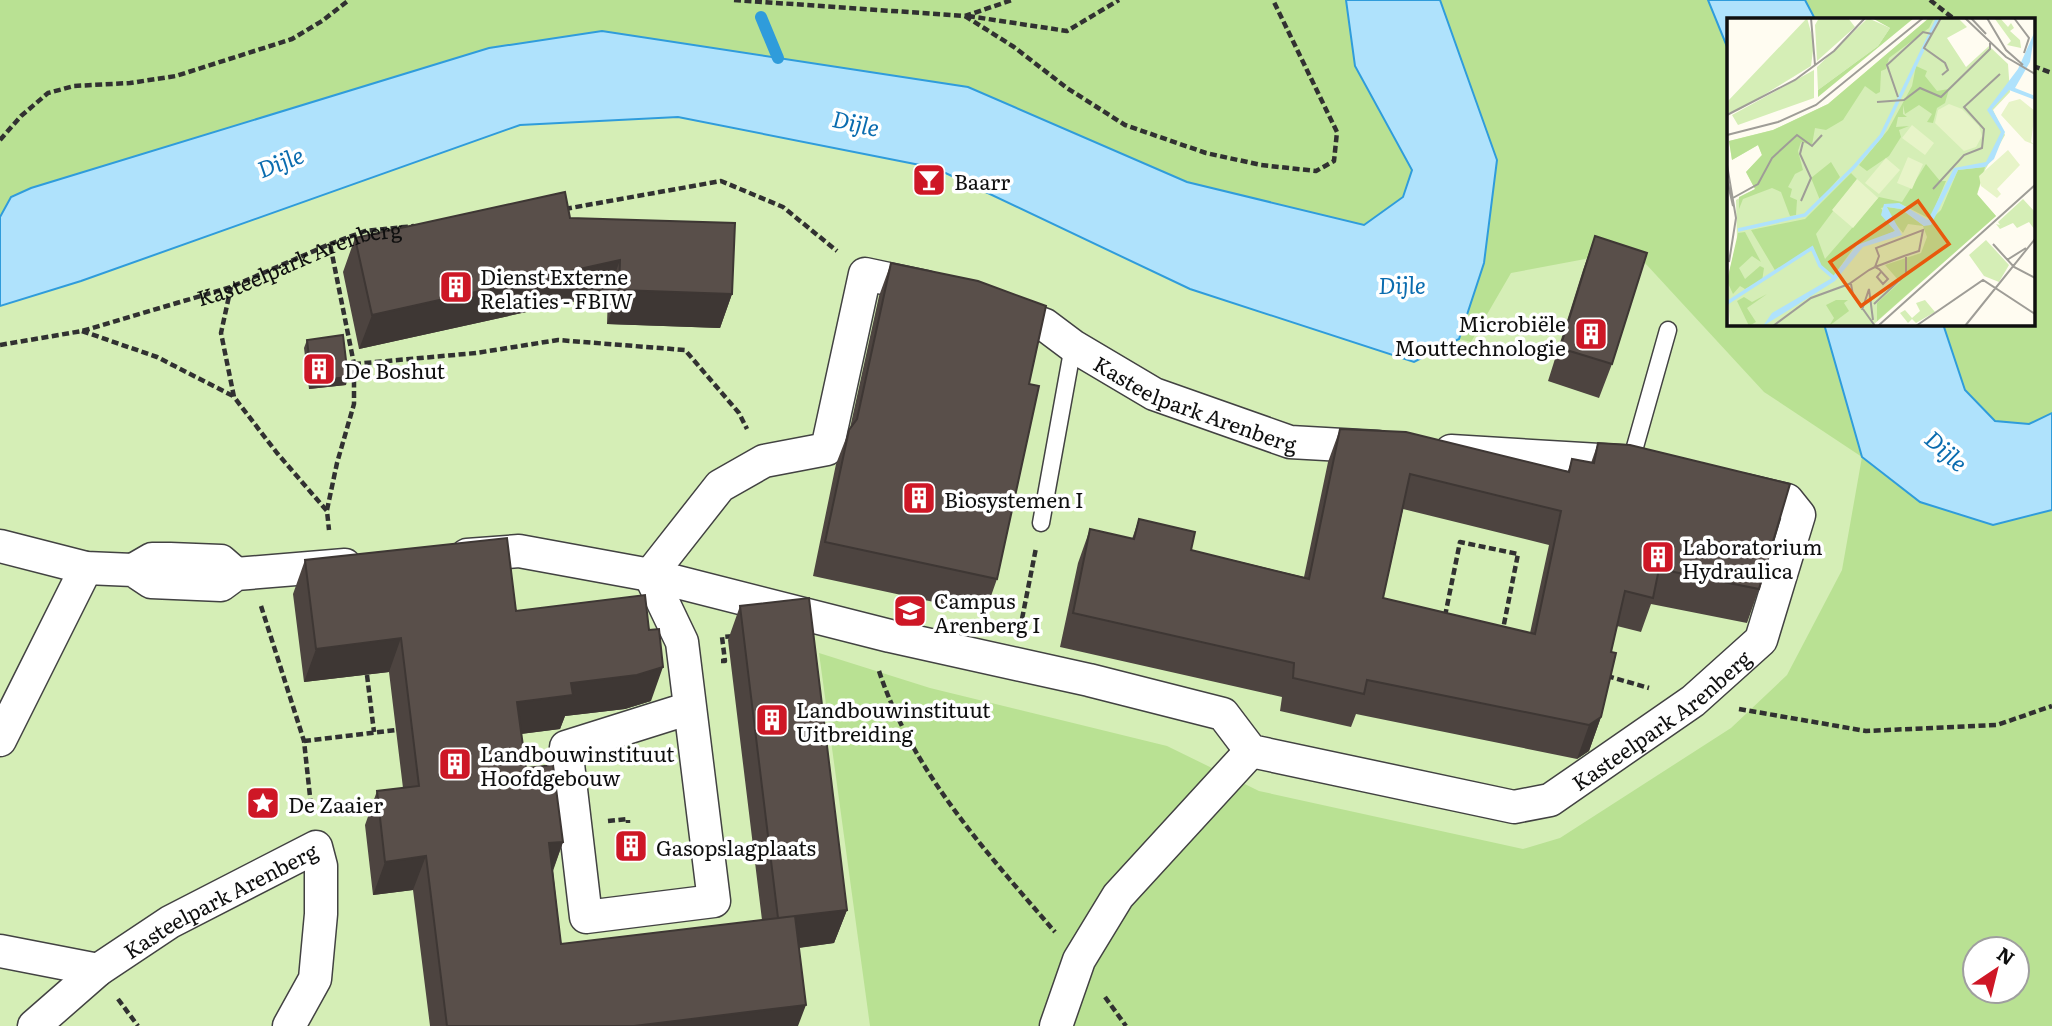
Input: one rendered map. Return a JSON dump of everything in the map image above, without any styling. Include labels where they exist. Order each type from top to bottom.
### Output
[{"type":"street","name":"Kasteelpark Arenberg","points":[[865,274],[962,295],[1045,325],[1073,346],[1154,394],[1290,442],[1644,465]]},
{"type":"street","points":[[650,575],[720,486],[764,461],[827,449],[865,274]]},
{"type":"street","name":"Kasteelpark Arenberg","points":[[1251,751],[1514,807],[1550,800],[1693,701],[1761,640],[1799,515],[1787,500],[1722,484]]},
{"type":"street","points":[[0,547],[86,568],[133,570],[152,559],[221,561],[244,573],[372,562]]},
{"type":"street","points":[[439,557],[519,551],[650,575],[876,632],[1223,714],[1251,751],[1118,896],[1079,960],[1056,1026]]},
{"type":"street","points":[[0,740],[86,568]]},
{"type":"street","points":[[650,575],[682,642],[714,901],[586,916],[566,747],[690,708]]},
{"type":"street","name":"Kasteelpark Arenberg","points":[[34,1026],[98,970],[170,922],[316,847]]},
{"type":"street","points":[[289,1026],[315,979],[321,914],[321,866],[316,847]]},
{"type":"street","name":"Kasteelpark Arenberg","points":[[0,951],[98,970]]},
{"type":"lane","points":[[1644,465],[1668,330]]},
{"type":"lane","points":[[1041,523],[1073,346]]},
{"type":"path","points":[[0,140],[20,116],[48,93],[74,86],[130,83],[176,76],[292,39],[349,0]]},
{"type":"path","points":[[734,0],[965,16],[1067,31],[1119,0]]},
{"type":"path","points":[[965,16],[1012,0]]},
{"type":"path","points":[[965,16],[1125,125],[1206,153],[1261,165],[1316,171],[1334,161],[1337,132],[1273,0]]},
{"type":"path","points":[[1930,0],[1953,18]]},
{"type":"path","points":[[2035,67],[2052,73]]},
{"type":"path","points":[[561,210],[721,181],[783,207],[865,274]]},
{"type":"path","name":"Kasteelpark Arenberg","points":[[0,345],[82,331],[230,287],[365,231],[417,226]]},
{"type":"path","points":[[330,244],[354,364],[354,404],[327,511],[332,566]]},
{"type":"path","points":[[230,287],[221,333],[234,397]]},
{"type":"path","points":[[82,331],[157,357],[234,397],[327,511]]},
{"type":"path","points":[[354,364],[476,353],[558,340],[685,350],[739,413],[764,461]]},
{"type":"path","points":[[1013,664],[1041,523]]},
{"type":"path","points":[[1444,619],[1460,542],[1518,554],[1503,631]]},
{"type":"path","name":"Kasteelpark Arenberg","points":[[244,573],[304,741],[316,847]]},
{"type":"path","points":[[876,632],[876,659],[886,692],[921,759],[976,841],[1079,960]]},
{"type":"path","points":[[367,674],[374,732]]},
{"type":"path","points":[[1603,674],[1693,701],[1866,731],[1997,725],[2052,706]]},
{"type":"path","points":[[304,741],[396,730]]},
{"type":"green space","points":[[0,0],[2052,0],[2052,1026],[0,1026]]},
{"type":"green space","points":[[0,0],[1346,0],[1355,66],[1412,170],[1403,197],[1364,225],[1187,182],[968,87],[602,31],[489,48],[31,188],[11,197],[0,217]]},
{"type":"green space","points":[[1440,0],[1708,0],[1727,47],[1727,326],[1825,326],[1862,457],[1764,392],[1633,250],[1511,273],[1471,342],[1459,339],[1484,263],[1497,160]]},
{"type":"green space","points":[[1805,0],[2052,0],[2052,413],[2029,424],[1995,421],[1965,390],[1944,326],[2035,326],[2035,18],[1814,18]]},
{"type":"green space","points":[[1862,457],[1993,525],[2052,510],[2052,1026],[870,1026],[819,653],[930,688],[1167,746],[1259,791],[1523,849],[1560,838],[1731,728],[1787,675],[1842,570]]},
{"type":"water","name":"Dijle","points":[[1346,0],[1440,0],[1497,160],[1484,263],[1459,339],[1414,362],[1190,289],[935,168],[678,117],[520,125],[81,281],[0,306],[0,217],[11,197],[31,188],[489,48],[602,31],[968,87],[1187,182],[1364,225],[1403,197],[1412,170],[1355,66]]},
{"type":"water","points":[[1708,0],[1805,0],[1814,18],[1727,18],[1727,47]]},
{"type":"water","name":"Dijle","points":[[1825,326],[1944,326],[1965,390],[1995,421],[2029,424],[2052,413],[2052,510],[1993,525],[1920,502],[1862,457]]},
{"type":"building","points":[[565,192],[570,218],[735,223],[732,294],[619,290],[620,260],[372,315],[355,238]]},
{"type":"building","name":"Microbiële Mouttechnologie","points":[[1595,236],[1647,253],[1612,364],[1560,348]]},
{"type":"building","name":"Biosystemen I","points":[[891,263],[978,281],[1046,306],[1029,384],[1039,386],[997,579],[825,542],[849,430],[857,419]]},
{"type":"building","name":"De Boshut","points":[[343,335],[348,377],[312,381],[307,340]]},
{"type":"building","points":[[1340,429],[1406,432],[1569,472],[1572,459],[1594,463],[1598,443],[1630,445],[1790,484],[1759,589],[1659,569],[1653,598],[1625,591],[1611,652],[1616,653],[1601,717],[1589,725],[1367,680],[1364,694],[1293,678],[1294,663],[1073,613],[1090,529],[1134,539],[1139,519],[1195,532],[1191,550],[1309,579]],"holes":[[[1410,474],[1561,511],[1535,634],[1383,598]]]},
{"type":"building","name":"Landbouwinstituut Hoofdgebouw","points":[[507,538],[516,611],[645,595],[649,630],[659,629],[663,667],[637,675],[571,683],[573,695],[517,702],[526,768],[553,765],[563,842],[549,843],[561,944],[795,916],[806,1005],[634,1026],[447,1026],[426,856],[385,862],[377,791],[419,786],[401,638],[316,649],[305,560]]},
{"type":"building","name":"Landbouwinstituut Uitbreiding","points":[[809,598],[847,910],[778,918],[740,606]]},
{"type":"waterway","points":[[761,17],[778,58]]},
{"type":"place","name":"Baarr","points":[[929,180]]},
{"type":"place","name":"Dienst Externe Relaties - FBIW","points":[[456,287]]},
{"type":"place","name":"Microbiële Mouttechnologie","points":[[1591,334]]},
{"type":"place","name":"De Boshut","points":[[319,369]]},
{"type":"place","name":"Biosystemen I","points":[[919,498]]},
{"type":"place","name":"Laboratorium Hydraulica","points":[[1658,557]]},
{"type":"place","name":"Campus Arenberg I","points":[[910,611]]},
{"type":"place","name":"Landbouwinstituut Uitbreiding","points":[[772,720]]},
{"type":"place","name":"Landbouwinstituut Hoofdgebouw","points":[[455,764]]},
{"type":"place","name":"De Zaaier","points":[[263,803]]},
{"type":"place","name":"Gasopslagplaats","points":[[631,846]]}]
